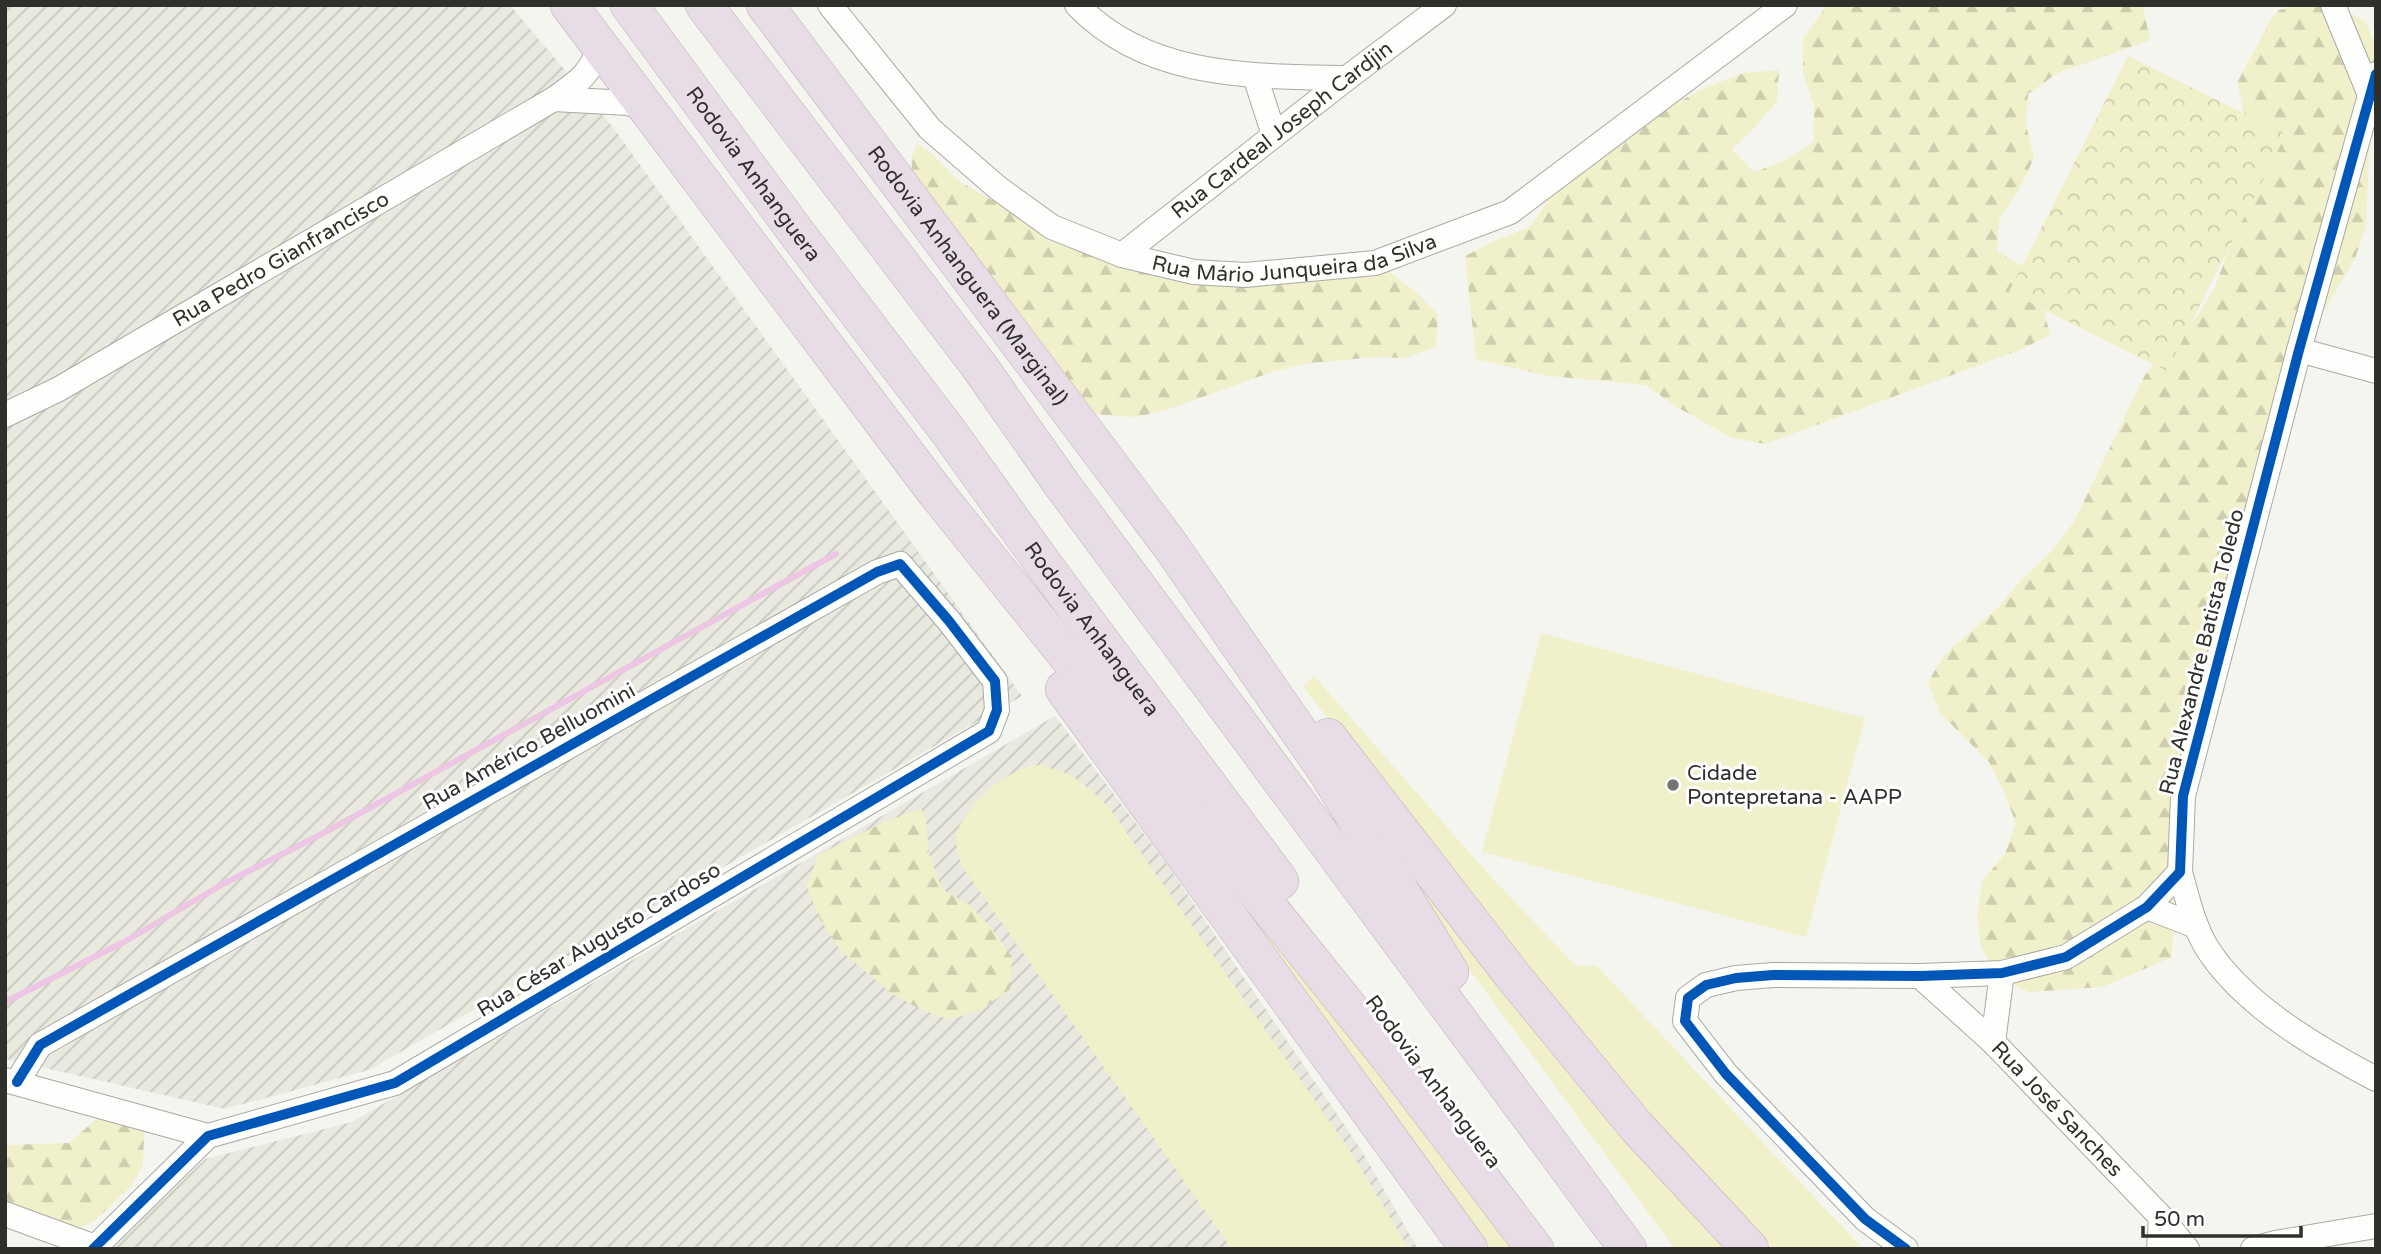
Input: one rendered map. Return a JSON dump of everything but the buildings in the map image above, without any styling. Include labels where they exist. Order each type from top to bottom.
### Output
[{"type":"highway","points":[[569,5],[933,489],[1371,1035],[1535,1249]]},
{"type":"highway","name":"Rodovia Anhanguera","points":[[629,5],[796,232],[948,430],[1151,710],[1560,1249]]},
{"type":"highway","points":[[704,5],[979,366],[1063,486],[1628,1249]]},
{"type":"highway","name":"Rodovia Anhanguera (Marginal)","points":[[765,5],[1170,545]]},
{"type":"highway","points":[[933,489],[1062,687],[1469,1249]]},
{"type":"highway","points":[[1170,545],[1327,772],[1480,1021],[1548,1118],[1606,1218]]},
{"type":"highway","points":[[1170,545],[1245,633],[1394,820],[1513,976],[1635,1125],[1751,1249]]},
{"type":"street","name":"Rua Mário Junqueira da Silva","points":[[830,5],[930,129],[998,188],[1052,227],[1122,255],[1194,272],[1245,275],[1375,263],[1510,212],[1785,5]]},
{"type":"street","points":[[1077,5],[1093,21],[1131,47],[1186,66],[1255,76],[1347,78]]},
{"type":"street","name":"Rua Cardeal Joseph Cardjin","points":[[1122,255],[1444,5]]},
{"type":"street","points":[[2333,5],[2373,85]]},
{"type":"street","name":"Rua Pedro Gianfrancisco","points":[[5,415],[59,389],[554,99],[584,78],[594,64],[600,46]]},
{"type":"street","points":[[1255,76],[1274,135]]},
{"type":"street","name":"Rua Alexandre Batista Toledo","points":[[2179,872],[2183,796],[2299,350],[2373,85]]},
{"type":"street","points":[[554,99],[628,103],[647,109]]},
{"type":"street","points":[[2299,350],[2376,371]]},
{"type":"street","name":"Rua Américo Belluomini","points":[[11,1081],[40,1045],[877,572],[900,564],[949,621],[995,681],[997,710],[989,731]]},
{"type":"street","name":"Rua César Augusto Cardoso","points":[[208,1136],[395,1083],[989,731]]},
{"type":"street","points":[[1906,1249],[1865,1219],[1726,1074],[1685,1021],[1688,998],[1706,985],[1736,978],[1773,975],[1920,976],[2002,973],[2066,957],[2147,907],[2179,872]]},
{"type":"street","points":[[2179,872],[2196,926],[2207,948],[2234,982],[2271,1014],[2334,1057],[2376,1079]]},
{"type":"street","points":[[2147,907],[2196,926]]},
{"type":"street","points":[[1993,1042],[2002,973]]},
{"type":"street","name":"Rua José Sanches","points":[[1920,976],[1993,1042],[2161,1217],[2187,1249]]},
{"type":"street","points":[[5,1214],[94,1248],[208,1136],[11,1081]]},
{"type":"street","points":[[2159,1249],[2161,1217]]},
{"type":"street","points":[[2253,1249],[2376,1226]]},
{"type":"shaded area","points":[[5,5],[510,5],[612,126],[1022,696],[369,1070],[225,1109],[5,1059]]},
{"type":"shaded area","points":[[1055,716],[1168,866],[1360,1148],[1418,1249],[110,1249],[205,1159],[352,1122]]},
{"type":"green space","points":[[1827,5],[2143,7],[2150,40],[2056,74],[2028,94],[2026,125],[2034,158],[2019,190],[1999,220],[1997,251],[2025,268],[2042,302],[2050,335],[2020,350],[1765,444],[1732,438],[1675,406],[1646,385],[1549,376],[1476,359],[1465,256],[1530,227],[1550,198],[1561,167],[1620,132],[1709,86],[1744,73],[1779,70],[1777,101],[1732,149],[1754,172],[1785,161],[1814,141],[1814,105],[1803,74],[1803,39]]},
{"type":"green space","points":[[2301,5],[2344,9],[2366,22],[2376,48],[2376,114],[2369,151],[2366,227],[2355,258],[2322,315],[2312,345],[2302,393],[2176,813],[2172,957],[2102,987],[2029,992],[1997,977],[1981,947],[1977,913],[1983,880],[2005,854],[2016,823],[1989,762],[1940,713],[1928,682],[1945,654],[1999,607],[2020,581],[2050,553],[2074,522],[2145,375],[2175,337],[2198,316],[2215,287],[2239,221],[2245,116],[2237,83],[2269,23],[2279,10]]},
{"type":"green space","points":[[2128,56],[2286,134],[2167,371],[2009,292]]},
{"type":"green space","points":[[917,143],[957,180],[990,199],[1088,234],[1179,277],[1213,286],[1253,285],[1384,268],[1416,292],[1438,315],[1436,347],[1405,358],[1373,357],[1304,364],[1137,417],[1073,413],[911,189],[912,157]]},
{"type":"green space","name":"Cidade Pontepretana - AAPP","points":[[1541,633],[1865,718],[1806,937],[1482,852]]},
{"type":"green space","points":[[1314,676],[1491,877],[1575,965],[1597,966],[1863,1249],[1775,1249],[1750,1226],[1640,1108],[1303,687]]},
{"type":"green space","points":[[1035,765],[1076,778],[1108,806],[1349,1149],[1409,1249],[1232,1249],[962,866],[956,841],[963,821],[997,783]]},
{"type":"green space","points":[[1343,781],[1734,1249],[1675,1249],[1461,958]]},
{"type":"green space","points":[[1164,803],[1363,1051],[1512,1249],[1492,1249]]},
{"type":"green space","points":[[922,810],[926,820],[929,854],[942,889],[971,906],[1012,957],[1010,989],[982,1009],[950,1020],[920,1009],[891,993],[840,950],[819,917],[807,886],[818,855],[886,821]]},
{"type":"green space","points":[[108,1109],[144,1131],[143,1165],[131,1186],[97,1219],[74,1231],[5,1220],[5,1145],[69,1143]]},
{"type":"waterway","points":[[5,1002],[122,943],[223,884],[318,836],[836,554]]},
{"type":"cycle path","points":[[1906,1249],[1865,1219],[1726,1074],[1685,1021],[1688,998],[1706,985],[1736,978],[1773,975],[1920,976],[2002,973],[2066,957],[2147,907],[2180,872],[2183,796],[2299,350],[2376,74]]},
{"type":"cycle path","points":[[17,1082],[40,1045],[877,572],[900,564],[949,621],[995,681],[997,710],[989,731],[395,1083],[208,1136],[93,1249]]},
{"type":"place","name":"Cidade Pontepretana - AAPP","points":[[1673,785]]}]
